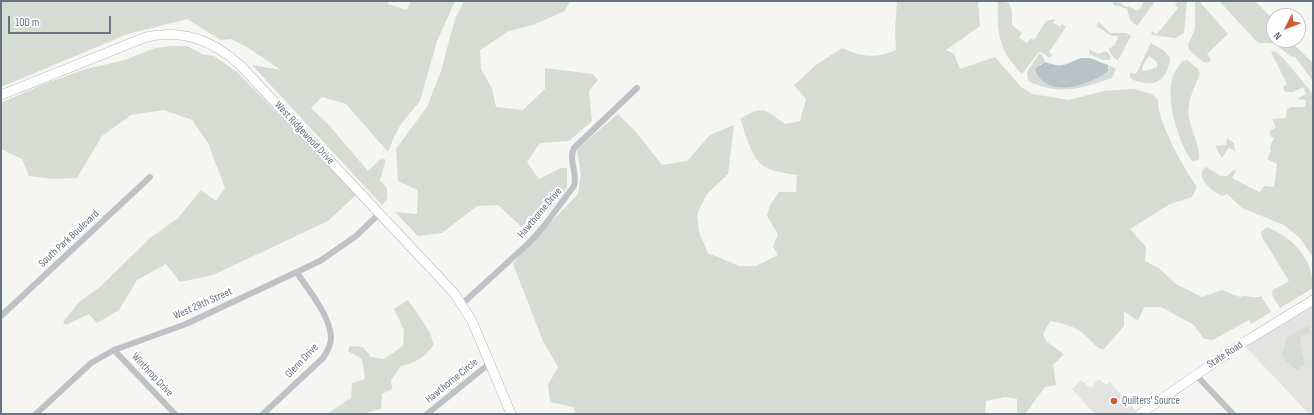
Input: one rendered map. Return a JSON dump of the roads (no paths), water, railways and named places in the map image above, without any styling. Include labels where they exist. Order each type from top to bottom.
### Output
[{"type":"street","name":"West Ridgewood Drive","points":[[1,95],[146,37],[173,34],[194,37],[214,45],[232,58],[448,286],[462,304],[472,321],[511,414]]},
{"type":"street","name":"Hawthorne Drive","points":[[462,304],[530,242],[544,226],[574,186],[575,181],[571,156],[574,148],[637,88]]},
{"type":"street","name":"South Park Boulevard","points":[[1,316],[150,176]]},
{"type":"street","name":"West 29th Street","points":[[36,414],[91,363],[114,350],[186,324],[297,272],[340,249],[380,213]]},
{"type":"street","name":"Glenn Drive","points":[[263,414],[323,358],[328,349],[331,338],[330,327],[297,272]]},
{"type":"street","name":"State Road","points":[[1140,414],[1195,374],[1313,300]]},
{"type":"street","name":"Winthrop Drive","points":[[114,350],[175,414]]},
{"type":"street","name":"Hawthorne Circle","points":[[427,414],[490,363]]},
{"type":"street","points":[[1195,374],[1232,414]]},
{"type":"place","name":"Quilters' Source","points":[[1114,401]]}]
